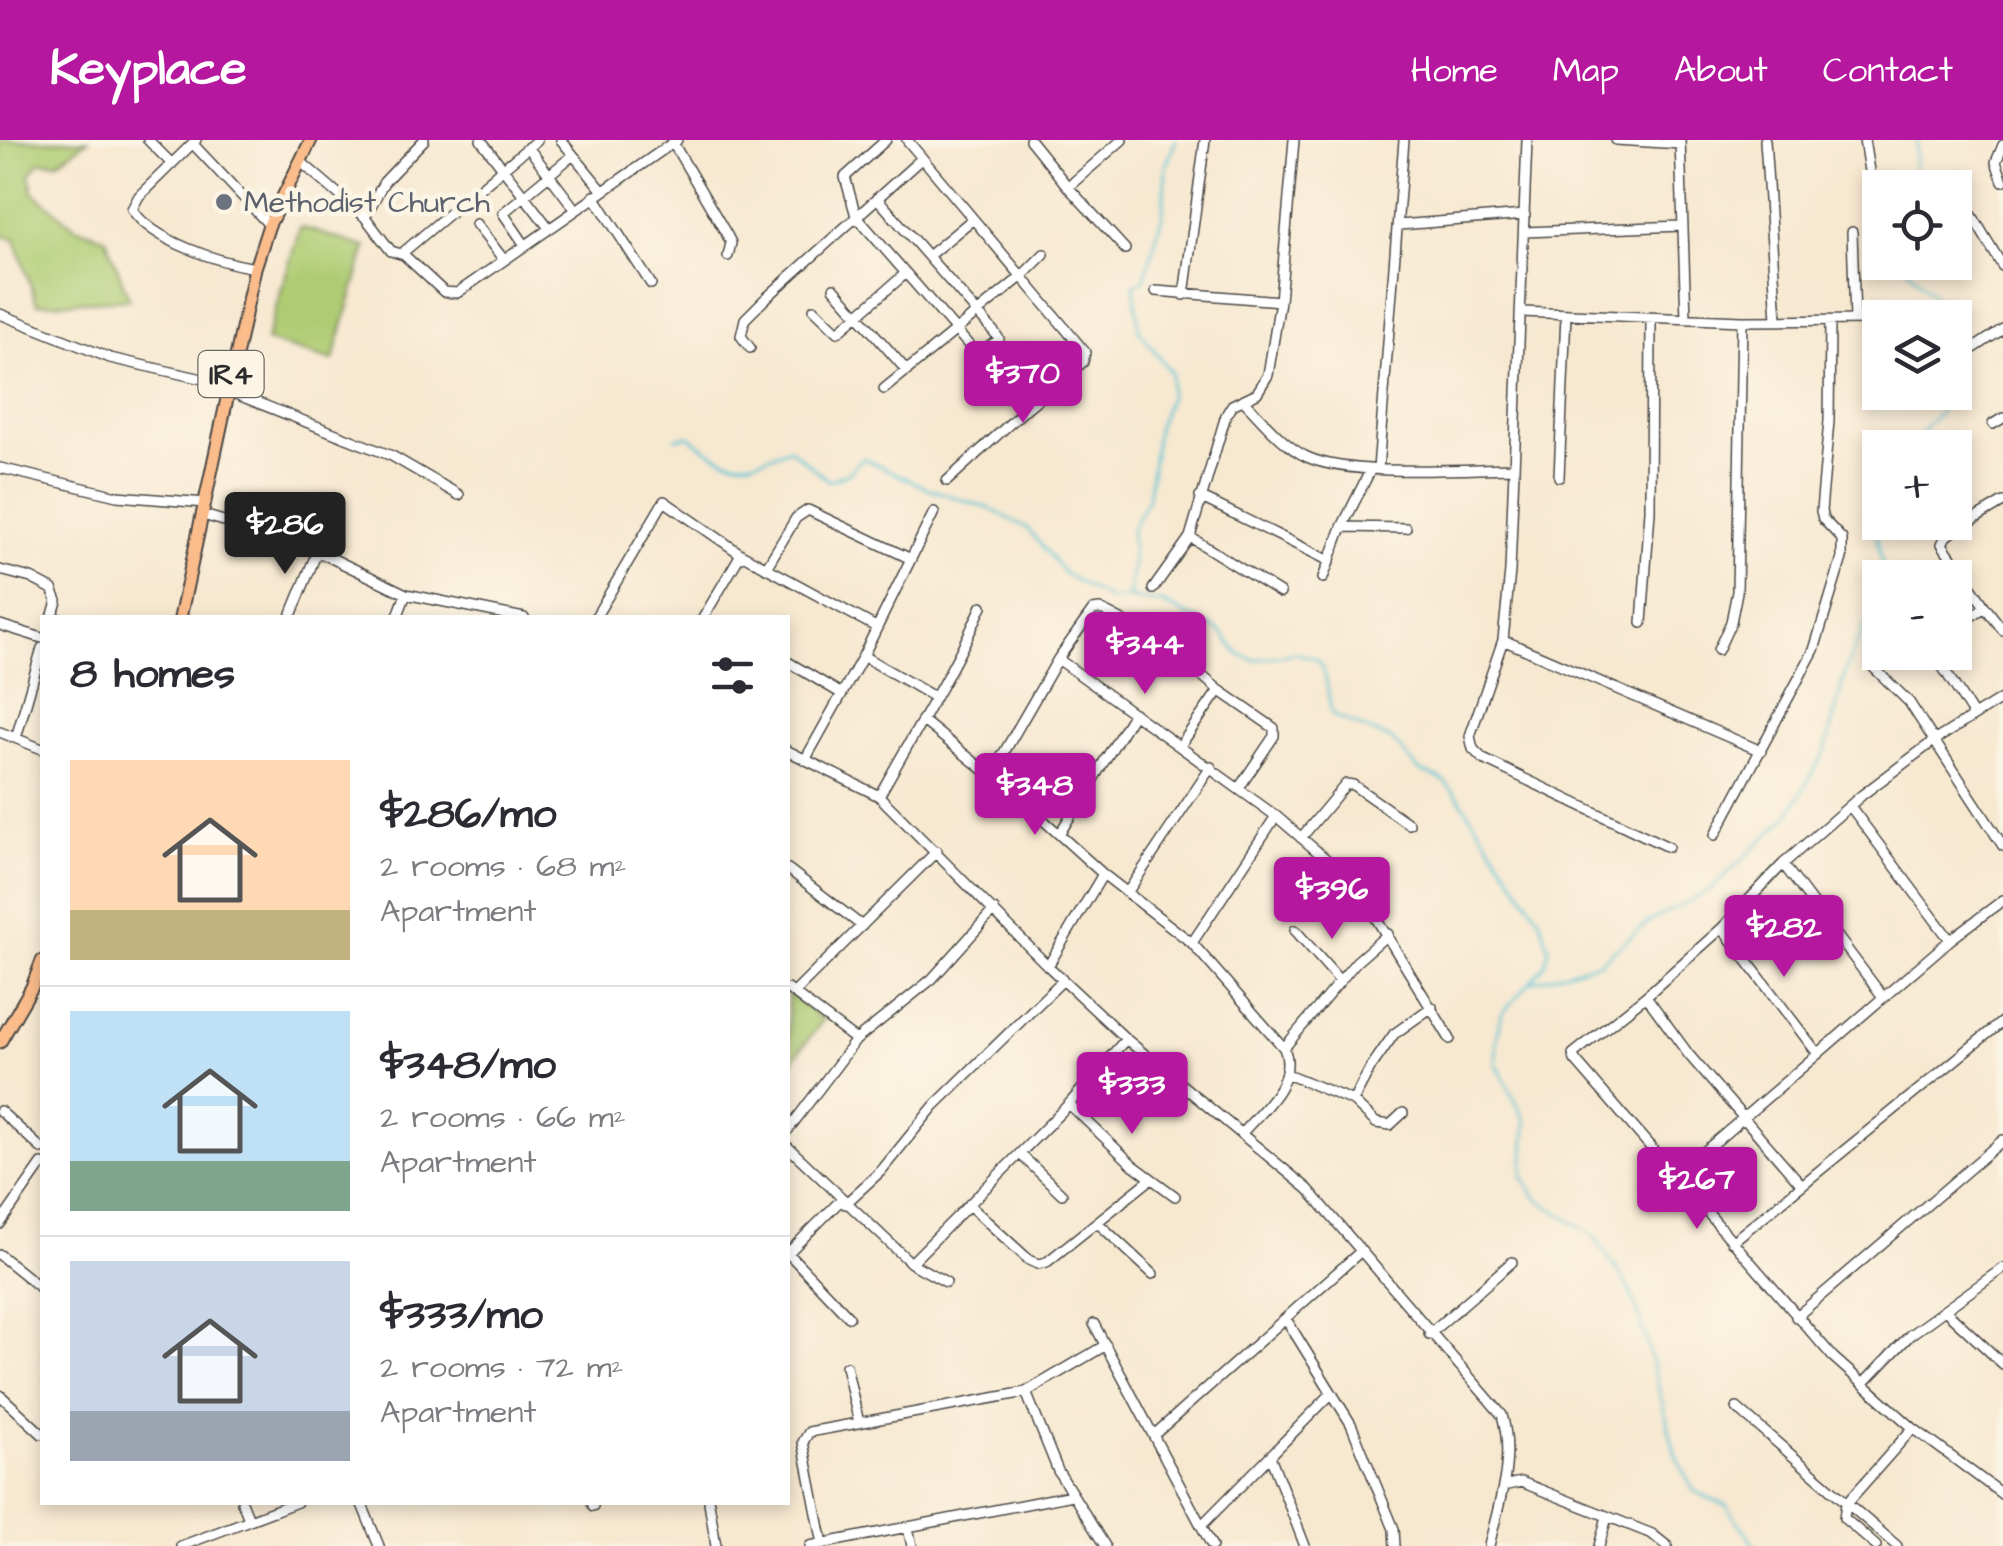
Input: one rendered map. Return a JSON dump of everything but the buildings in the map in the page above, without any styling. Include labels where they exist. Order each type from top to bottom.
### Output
[{"type":"main road","name":"IR4","points":[[181,615],[255,268],[270,224],[311,140]]},
{"type":"main road","points":[[0,1042],[40,967]]},
{"type":"street","points":[[148,140],[172,164]]},
{"type":"street","points":[[365,217],[384,182],[424,140]]},
{"type":"street","points":[[481,140],[550,228]]},
{"type":"street","points":[[561,140],[652,284]]},
{"type":"street","points":[[886,140],[846,175],[856,216],[1020,406],[1028,407]]},
{"type":"street","points":[[907,140],[1086,352],[1086,358],[946,481]]},
{"type":"street","points":[[1030,140],[1126,249]]},
{"type":"street","points":[[1068,187],[1122,140]]},
{"type":"street","points":[[1184,295],[1205,140]]},
{"type":"street","points":[[1153,589],[1190,537],[1226,415],[1232,405],[1256,393],[1268,376],[1280,301],[1294,140]]},
{"type":"street","points":[[1323,578],[1342,527],[1375,469],[1400,224],[1404,140]]},
{"type":"street","points":[[1528,140],[1504,640],[1470,736],[1472,749],[1482,759],[1668,847]]},
{"type":"street","points":[[1616,140],[1680,142],[1686,318]]},
{"type":"street","points":[[1765,140],[1777,319]]},
{"type":"street","points":[[1864,140],[1869,170]]},
{"type":"street","points":[[300,160],[365,217],[392,251],[450,294],[457,293],[675,141],[727,235],[728,256]]},
{"type":"street","points":[[255,268],[209,256],[140,221],[132,209],[135,201],[194,142],[270,224]]},
{"type":"street","points":[[401,254],[532,144],[575,209]]},
{"type":"street","points":[[2003,145],[1996,162],[2003,181]]},
{"type":"street","points":[[525,245],[503,216],[574,155]]},
{"type":"street","points":[[750,348],[741,336],[745,319],[921,160]]},
{"type":"street","points":[[878,198],[999,339],[976,357]]},
{"type":"street","points":[[1400,224],[1525,215]]},
{"type":"street","points":[[1972,215],[2003,267]]},
{"type":"street","points":[[928,256],[972,218]]},
{"type":"street","points":[[476,224],[504,260]]},
{"type":"street","points":[[1524,232],[1682,226]]},
{"type":"street","points":[[1852,232],[1856,320]]},
{"type":"street","points":[[884,389],[1044,254]]},
{"type":"street","points":[[814,309],[836,332],[905,274]]},
{"type":"street","points":[[834,288],[906,371]]},
{"type":"street","points":[[1156,290],[1280,301]]},
{"type":"street","points":[[1520,312],[1651,319],[1862,320]]},
{"type":"street","points":[[0,314],[96,354],[228,388],[392,456],[459,495]]},
{"type":"street","points":[[1559,477],[1566,314]]},
{"type":"street","points":[[1642,623],[1650,511],[1651,319]]},
{"type":"street","points":[[1718,650],[1731,622],[1738,570],[1742,321]]},
{"type":"street","points":[[1715,835],[1814,650],[1842,558],[1842,540],[1822,519],[1821,511],[1829,421],[1830,322]]},
{"type":"street","points":[[1972,349],[2003,329]]},
{"type":"street","points":[[1244,401],[1310,460],[1375,469],[1514,468]]},
{"type":"street","points":[[1993,424],[2003,418]]},
{"type":"street","points":[[0,468],[117,496],[204,509],[317,552],[406,594],[485,613]]},
{"type":"street","points":[[1200,497],[1330,561]]},
{"type":"street","points":[[598,615],[664,502],[741,554],[876,627]]},
{"type":"street","points":[[2003,502],[1946,536],[1942,544],[2003,630]]},
{"type":"street","points":[[766,568],[796,518],[808,510],[910,558]]},
{"type":"street","points":[[805,760],[863,656],[934,512]]},
{"type":"street","points":[[1342,527],[1406,528]]},
{"type":"street","points":[[1190,537],[1280,593]]},
{"type":"street","points":[[291,615],[317,552]]},
{"type":"street","points":[[708,615],[741,554]]},
{"type":"street","points":[[0,570],[52,589],[56,601],[53,615]]},
{"type":"street","points":[[398,615],[406,594]]},
{"type":"street","points":[[879,796],[956,663],[982,606]]},
{"type":"street","points":[[1972,616],[1985,607]]},
{"type":"street","points":[[990,774],[1058,659],[1093,610],[1100,609],[1159,640],[1276,732],[1239,788]]},
{"type":"street","points":[[0,625],[40,637]]},
{"type":"street","points":[[1504,640],[1761,752]]},
{"type":"street","points":[[16,738],[40,655]]},
{"type":"street","points":[[863,656],[934,696]]},
{"type":"street","points":[[1058,659],[1239,788],[1356,884],[1450,1039]]},
{"type":"street","points":[[790,663],[842,694]]},
{"type":"street","points":[[1877,670],[1894,684],[1935,740],[2003,846]]},
{"type":"street","points":[[1945,670],[1974,716]]},
{"type":"street","points":[[1180,746],[1218,690]]},
{"type":"street","points":[[2003,698],[1935,740],[1850,806],[1783,864],[1722,928],[1573,1054],[1833,1357],[1913,1428],[2003,1494]]},
{"type":"street","points":[[1060,833],[1134,713]]},
{"type":"street","points":[[922,720],[1060,833],[1103,874],[1192,943],[1284,1048],[1287,1074],[1242,1133]]},
{"type":"street","points":[[0,732],[40,748]]},
{"type":"street","points":[[790,752],[879,796],[1126,1039],[1308,1189],[1502,1415],[1508,1436],[1508,1465],[1488,1546]]},
{"type":"street","points":[[1127,893],[1210,767]]},
{"type":"street","points":[[1302,838],[1346,784],[1354,785],[1409,824]]},
{"type":"street","points":[[1850,806],[1950,940]]},
{"type":"street","points":[[1192,943],[1276,816]]},
{"type":"street","points":[[856,1040],[791,991],[937,852]]},
{"type":"street","points":[[1783,864],[1883,997]]},
{"type":"street","points":[[790,871],[862,926]]},
{"type":"street","points":[[1048,966],[1103,874]]},
{"type":"street","points":[[1691,1196],[1692,1166],[1698,1157],[1950,940],[2003,900]]},
{"type":"street","points":[[790,1127],[856,1040],[932,979],[994,910]]},
{"type":"street","points":[[1722,928],[1818,1054]]},
{"type":"street","points":[[1295,930],[1339,980]]},
{"type":"street","points":[[1284,1048],[1339,980],[1388,934]]},
{"type":"street","points":[[790,1251],[880,1171],[934,1106],[1063,980]]},
{"type":"street","points":[[1646,996],[1689,1055],[1802,1184]]},
{"type":"street","points":[[1353,1100],[1394,1034],[1432,1007]]},
{"type":"street","points":[[1732,1242],[2003,1020]]},
{"type":"street","points":[[911,1264],[1069,1104],[1126,1039]]},
{"type":"street","points":[[1287,1074],[1353,1100],[1376,1123],[1390,1124],[1404,1114]]},
{"type":"street","points":[[1069,1104],[1175,1196]]},
{"type":"street","points":[[0,1111],[40,1146]]},
{"type":"street","points":[[1796,1317],[2003,1140]]},
{"type":"street","points":[[790,1149],[911,1264],[946,1282]]},
{"type":"street","points":[[1020,1154],[1062,1194]]},
{"type":"street","points":[[0,1224],[40,1167]]},
{"type":"street","points":[[969,1205],[1028,1260],[1038,1264],[1047,1262],[1151,1179]]},
{"type":"street","points":[[1098,1223],[1154,1274]]},
{"type":"street","points":[[1155,1434],[1360,1252]]},
{"type":"street","points":[[0,1255],[40,1288]]},
{"type":"street","points":[[790,1255],[849,1317]]},
{"type":"street","points":[[1429,1334],[1512,1262]]},
{"type":"street","points":[[1864,1384],[1910,1336],[2003,1268]]},
{"type":"street","points":[[1946,1311],[2003,1364]]},
{"type":"street","points":[[1286,1319],[1351,1424],[1394,1528],[1395,1546]]},
{"type":"street","points":[[1094,1324],[1212,1546]]},
{"type":"street","points":[[823,1544],[803,1438],[809,1432],[1026,1392],[1106,1345]]},
{"type":"street","points":[[846,1366],[859,1423]]},
{"type":"street","points":[[1026,1392],[1072,1495],[1105,1546]]},
{"type":"street","points":[[1202,1525],[1332,1393]]},
{"type":"street","points":[[0,1395],[40,1432]]},
{"type":"street","points":[[1738,1408],[1897,1546]]},
{"type":"street","points":[[1876,1546],[1844,1518],[1846,1504],[1913,1428]]},
{"type":"street","points":[[1270,1456],[1305,1546]]},
{"type":"street","points":[[1503,1486],[1521,1482],[1652,1534],[1667,1546]]},
{"type":"street","points":[[810,1546],[847,1543],[1072,1495]]},
{"type":"street","points":[[243,1505],[249,1519]]},
{"type":"street","points":[[188,1545],[289,1505]]},
{"type":"street","points":[[363,1505],[379,1546]]},
{"type":"street","points":[[709,1505],[716,1546]]},
{"type":"street","points":[[1599,1546],[1608,1517]]},
{"type":"street","points":[[908,1528],[912,1546]]},
{"type":"green space","points":[[0,140],[88,140],[58,162],[39,162],[30,175],[33,192],[75,227],[106,238],[129,299],[37,304],[15,239],[0,235]]},
{"type":"green space","points":[[300,227],[366,247],[333,361],[266,341]]},
{"type":"green space","points":[[790,995],[823,1020],[790,1063]]},
{"type":"waterway","points":[[1129,598],[1131,531],[1148,498],[1157,429],[1169,397],[1171,373],[1139,330],[1134,285],[1144,280],[1163,213],[1166,166],[1176,140]]},
{"type":"waterway","points":[[1914,170],[1917,140]]},
{"type":"waterway","points":[[1919,280],[1938,300]]},
{"type":"waterway","points":[[1924,430],[1940,410]]},
{"type":"waterway","points":[[676,438],[689,436],[714,454],[736,462],[789,448],[829,481],[848,473],[863,458],[929,489],[988,508],[1027,528],[1065,574],[1110,600],[1129,598],[1162,603],[1220,631],[1240,655],[1255,660],[1296,653],[1317,659],[1326,679],[1332,715],[1392,740],[1420,771],[1443,780],[1540,919],[1549,949],[1545,965],[1502,1014],[1497,1038],[1496,1063],[1526,1122],[1523,1177],[1536,1198],[1594,1236],[1629,1288],[1676,1456],[1694,1491],[1727,1506],[1755,1546]]},
{"type":"waterway","points":[[1877,540],[1881,560]]},
{"type":"waterway","points":[[1532,982],[1600,962],[1650,921],[1709,891],[1788,816],[1825,752],[1847,666],[1862,632]]},
{"type":"place","name":"Methodist Church","points":[[224,202]]}]
